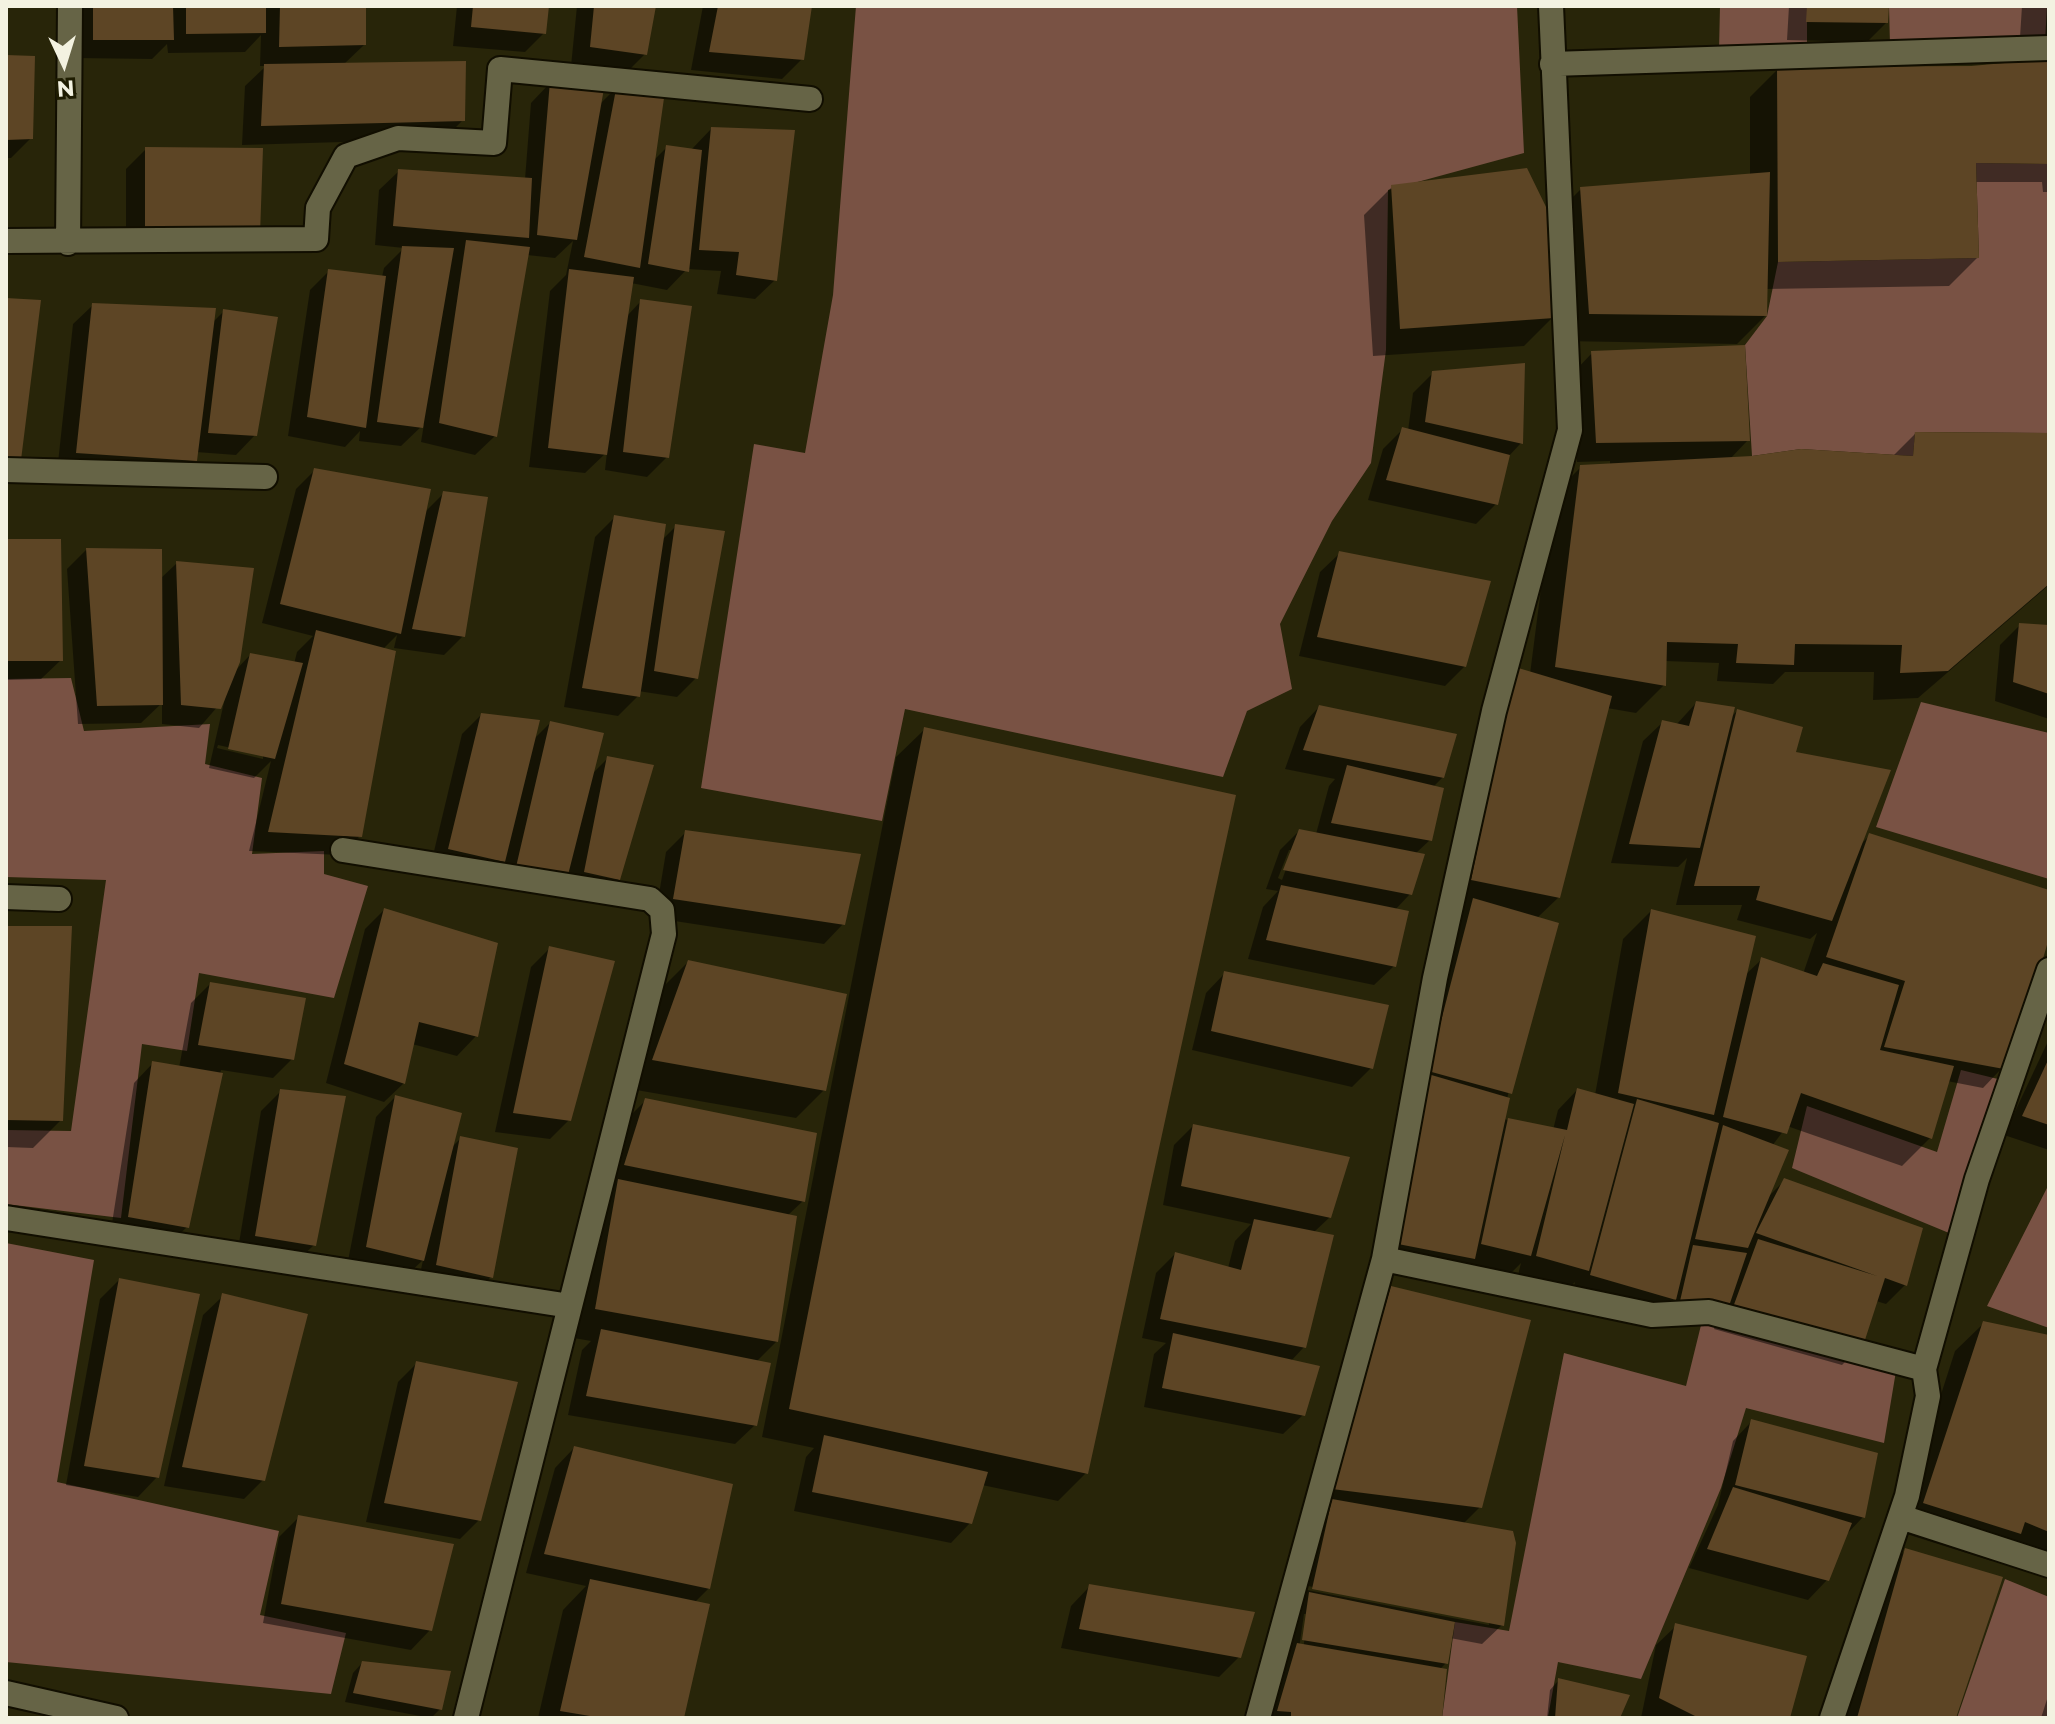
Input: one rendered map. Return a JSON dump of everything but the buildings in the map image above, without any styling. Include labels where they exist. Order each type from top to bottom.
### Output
[{"type":"street","points":[[68,243],[70,6]]},
{"type":"street","points":[[1258,1718],[1384,1259],[1435,978],[1494,711],[1570,430],[1551,6]]},
{"type":"street","points":[[1552,64],[2049,48]]},
{"type":"street","points":[[6,241],[316,239],[318,208],[346,156],[398,138],[494,143],[500,69],[810,99]]},
{"type":"street","points":[[6,470],[265,477]]},
{"type":"street","points":[[343,850],[650,899],[662,910],[664,934],[466,1718]]},
{"type":"street","points":[[6,897],[59,899]]},
{"type":"street","points":[[1832,1718],[1901,1517],[1928,1396],[1924,1369],[1977,1179],[2049,970]]},
{"type":"street","points":[[6,1218],[570,1306]]},
{"type":"street","points":[[1384,1259],[1652,1315],[1709,1312],[1924,1369]]},
{"type":"street","points":[[1901,1517],[2049,1565]]},
{"type":"street","points":[[6,1693],[116,1718]]},
{"type":"shaded area","points":[[856,6],[1517,6],[1524,153],[1388,190],[1386,350],[1371,463],[1332,521],[1280,624],[1292,689],[1247,711],[1223,777],[905,709],[882,821],[701,788],[754,444],[805,453],[833,295]]},
{"type":"shaded area","points":[[1720,6],[1807,6],[1807,50],[1719,51]]},
{"type":"shaded area","points":[[1889,6],[2047,6],[2045,42],[1890,45]]},
{"type":"shaded area","points":[[1976,163],[2049,164],[2049,433],[1915,432],[1913,456],[1801,449],[1752,456],[1745,345],[1767,316],[1778,262],[1979,258]]},
{"type":"shaded area","points":[[71,678],[84,731],[210,724],[205,764],[262,778],[252,854],[324,851],[324,874],[368,886],[334,998],[199,973],[187,1051],[142,1044],[121,1218],[6,1204],[6,1130],[71,1131],[106,880],[6,877],[6,679]]},
{"type":"shaded area","points":[[1921,702],[2049,733],[2049,879],[1876,827]]},
{"type":"shaded area","points":[[1961,1070],[1998,1079],[1949,1233],[1792,1168],[1807,1106],[1937,1152]]},
{"type":"shaded area","points":[[2049,1184],[2049,1328],[1987,1306]]},
{"type":"shaded area","points":[[6,1243],[94,1260],[57,1482],[279,1531],[260,1615],[346,1633],[331,1694],[6,1662]]},
{"type":"shaded area","points":[[1703,1317],[1896,1371],[1884,1443],[1746,1408],[1721,1488],[1641,1679],[1558,1662],[1548,1717],[1442,1718],[1455,1622],[1509,1631],[1564,1353],[1686,1386]]},
{"type":"shaded area","points":[[2005,1579],[2049,1597],[2049,1718],[1957,1718]]}]
